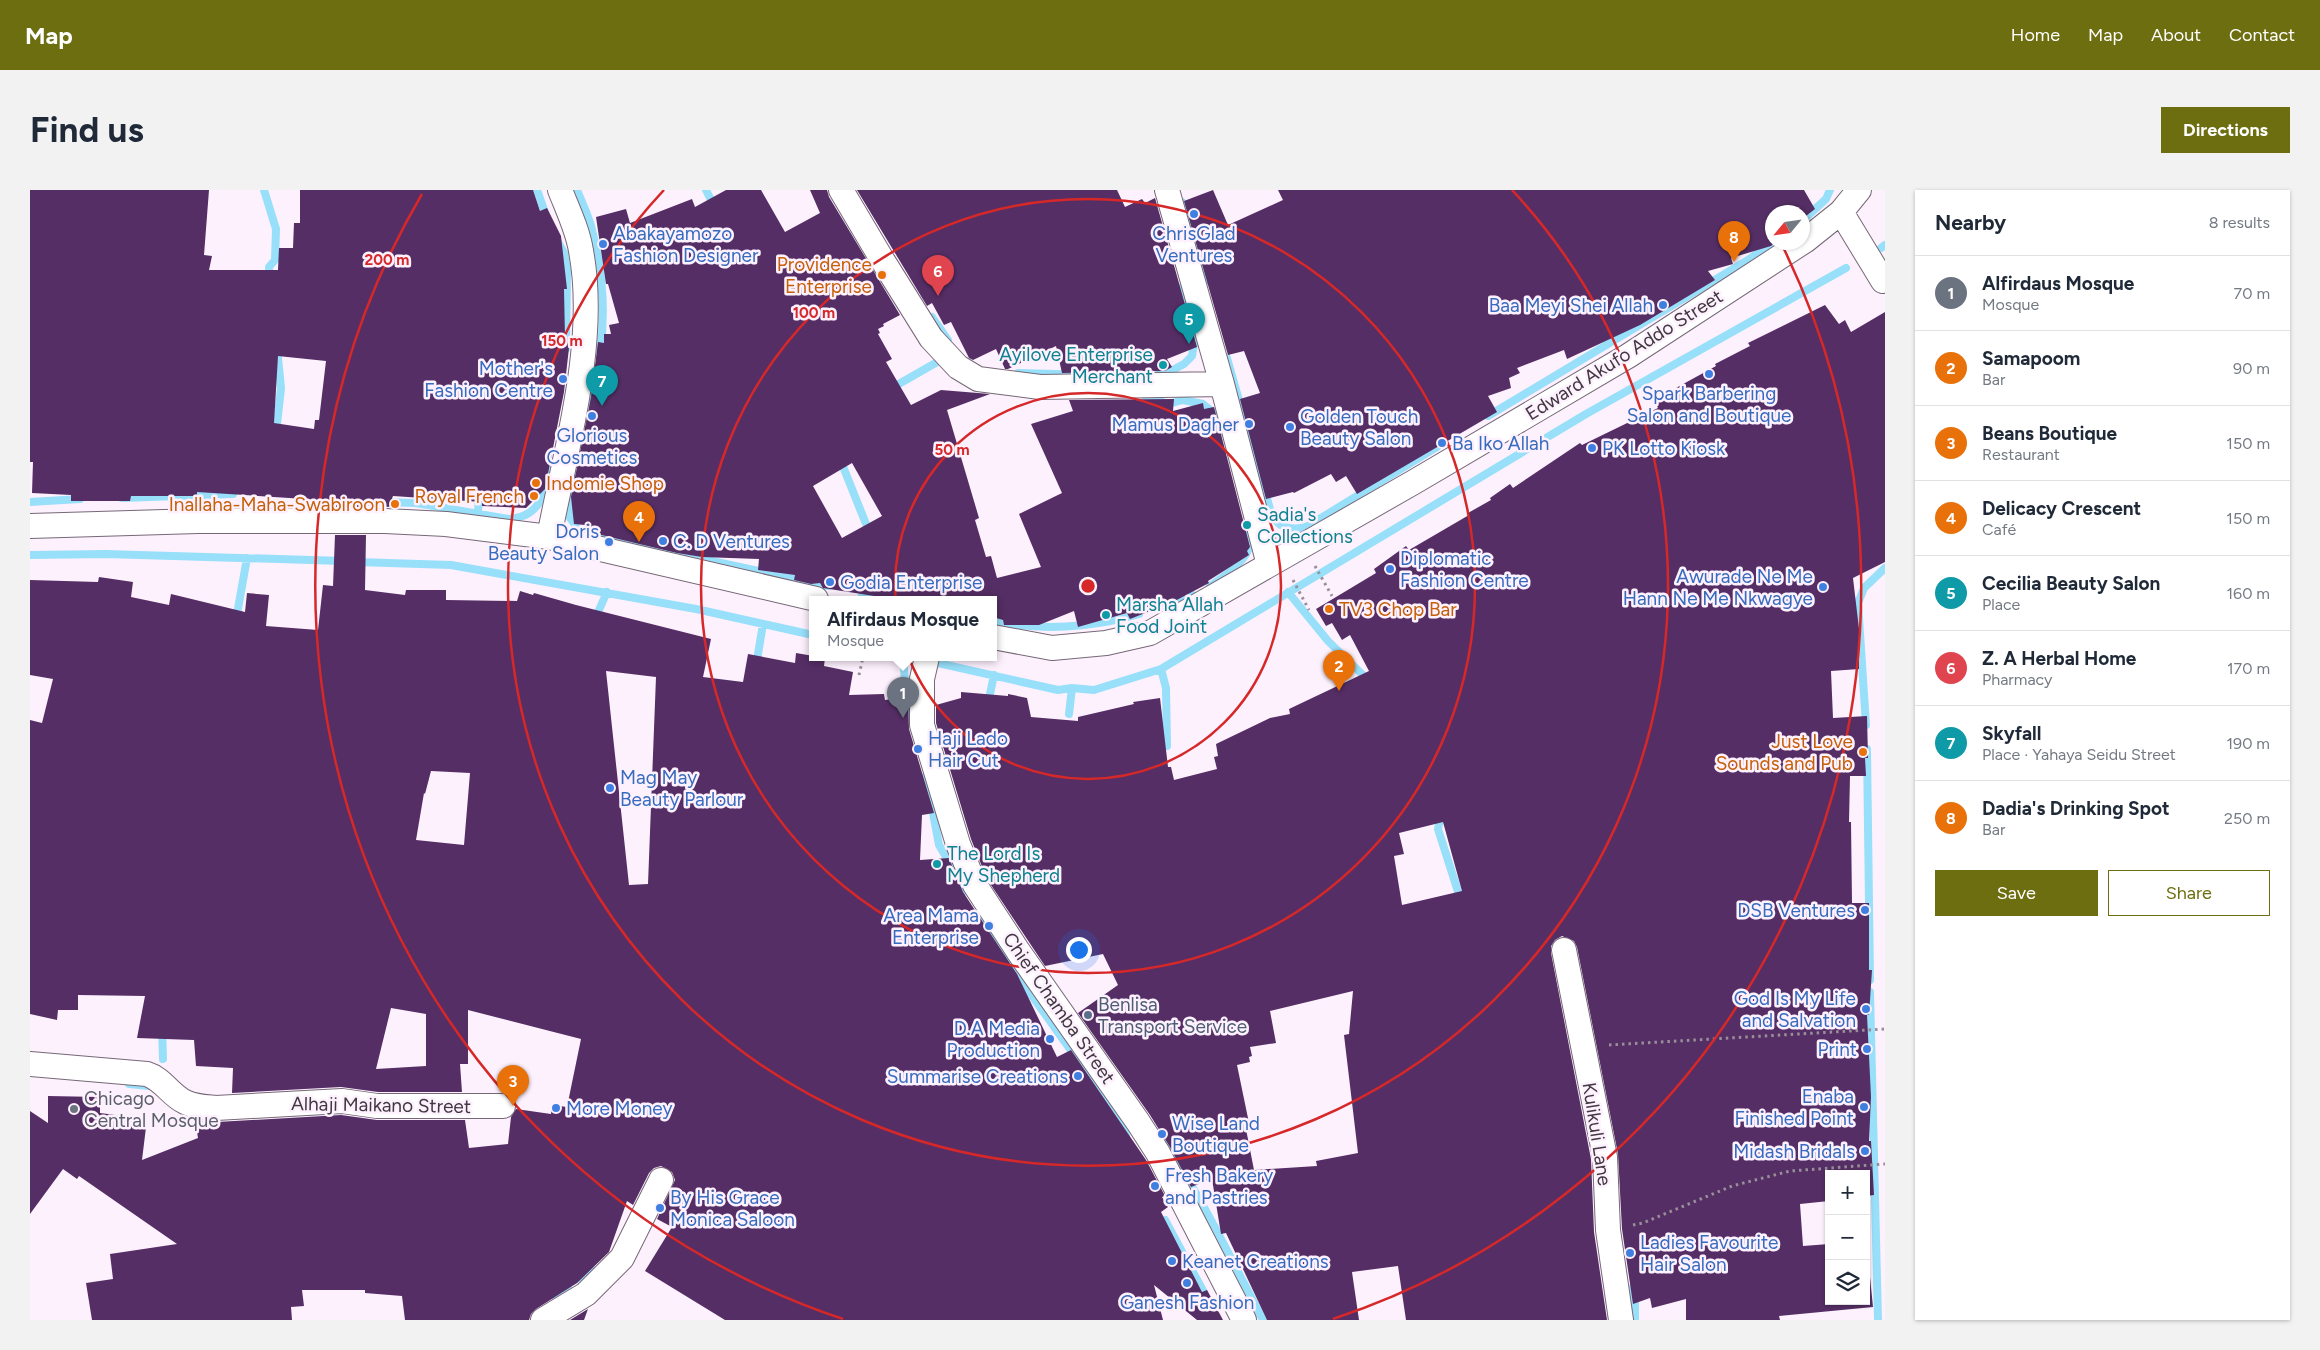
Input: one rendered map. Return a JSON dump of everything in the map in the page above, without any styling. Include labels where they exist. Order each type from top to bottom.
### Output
[{"type":"street","points":[[548,537],[585,341],[585,297],[581,250],[560,190]]},
{"type":"street","points":[[841,190],[882,261],[931,338],[958,367],[978,379],[1040,387],[1222,384]]},
{"type":"street","points":[[1167,190],[1222,384],[1269,565]]},
{"type":"street","name":"Edward Akufo Addo Street","points":[[997,638],[1052,648],[1106,643],[1150,633],[1302,544],[1414,482],[1628,356],[1806,240],[1841,212],[1859,190]]},
{"type":"street","points":[[1841,212],[1883,281]]},
{"type":"street","points":[[30,526],[198,521],[385,521],[446,524],[548,537],[809,597]]},
{"type":"street","name":"Chief Chamba Street","points":[[925,668],[922,725],[958,844],[975,885],[1138,1122],[1162,1161],[1244,1320]]},
{"type":"street","name":"Kulikuli Lane","points":[[1564,950],[1604,1157],[1608,1230],[1621,1320]]},
{"type":"street","name":"Alhaji Maikano Street","points":[[30,1064],[146,1074],[156,1077],[184,1102],[198,1107],[216,1108],[342,1101],[377,1106],[503,1106]]},
{"type":"street","points":[[543,1320],[586,1294],[622,1258],[661,1180]]},
{"type":"path","points":[[1313,562],[1332,596]]},
{"type":"path","points":[[1290,576],[1309,610]]},
{"type":"path","points":[[859,676],[863,661]]},
{"type":"path","points":[[1582,1047],[1885,1029]]},
{"type":"path","points":[[1608,1230],[1643,1223],[1732,1186],[1790,1172],[1885,1164]]},
{"type":"building","points":[[30,190],[209,190],[204,255],[212,256],[209,270],[278,270],[279,248],[293,248],[294,223],[300,223],[300,190],[533,190],[540,211],[547,208],[561,236],[567,289],[564,289],[565,338],[570,339],[564,392],[545,489],[526,508],[482,506],[482,502],[393,496],[389,507],[366,505],[366,507],[336,507],[336,501],[197,492],[197,496],[131,496],[130,501],[71,501],[71,495],[32,493],[33,462],[30,462]],"holes":[[[278,356],[326,361],[319,420],[315,420],[314,429],[274,423]]]},
{"type":"building","points":[[726,190],[761,190],[785,232],[820,213],[810,190],[827,190],[829,197],[900,315],[883,324],[884,326],[878,329],[880,333],[878,334],[892,359],[886,362],[911,405],[941,390],[990,394],[947,410],[979,518],[975,520],[986,557],[991,556],[997,578],[1041,567],[1019,514],[1062,493],[1031,424],[1073,411],[1069,400],[1174,399],[1173,411],[1203,403],[1204,409],[1214,407],[1250,547],[1247,551],[1249,555],[1208,581],[1209,583],[1173,602],[1130,619],[1127,613],[1078,627],[1074,611],[1039,625],[1004,625],[1003,620],[997,618],[997,596],[874,596],[823,588],[820,583],[811,584],[794,580],[795,575],[758,570],[759,559],[702,557],[677,553],[585,531],[585,525],[574,524],[571,497],[591,397],[598,342],[604,343],[604,334],[611,334],[609,325],[619,323],[608,284],[606,284],[596,217],[626,209],[630,223],[692,199],[695,207]],"holes":[[[852,463],[882,516],[842,538],[813,486]]]},
{"type":"building","points":[[857,190],[1117,190],[1125,207],[1142,199],[1145,203],[1155,198],[1197,347],[1167,359],[1172,367],[1165,371],[1062,373],[1056,346],[1008,369],[1005,369],[996,349],[973,360],[969,358],[951,322],[944,325],[932,303],[927,306]]},
{"type":"building","points":[[1213,190],[1228,225],[1283,200],[1278,190],[1804,190],[1815,209],[1810,213],[1810,205],[1765,205],[1765,248],[1731,258],[1733,264],[1708,271],[1715,280],[1640,325],[1567,359],[1564,350],[1517,368],[1520,373],[1509,378],[1511,388],[1488,396],[1497,412],[1357,494],[1346,476],[1336,482],[1331,474],[1294,493],[1266,499],[1240,399],[1260,393],[1244,351],[1228,355],[1184,201]]},
{"type":"building","points":[[1825,305],[1839,324],[1845,320],[1851,332],[1885,312],[1885,562],[1853,578],[1859,629],[1859,669],[1831,671],[1833,718],[1867,716],[1868,758],[1865,758],[1866,776],[1850,776],[1849,822],[1851,822],[1852,903],[1869,903],[1869,970],[1872,970],[1869,1015],[1867,1015],[1871,1097],[1869,1141],[1871,1141],[1874,1195],[1870,1196],[1870,1170],[1825,1170],[1825,1201],[1800,1204],[1803,1246],[1825,1244],[1825,1305],[1870,1305],[1870,1277],[1873,1307],[1779,1316],[1780,1320],[1686,1320],[1686,1299],[1652,1308],[1650,1298],[1633,1304],[1622,1229],[1618,1154],[1577,947],[1574,941],[1562,936],[1555,940],[1551,946],[1551,953],[1591,1159],[1594,1232],[1607,1320],[1406,1320],[1398,1266],[1352,1272],[1359,1320],[1267,1320],[1226,1233],[1221,1234],[1212,1179],[1191,1187],[1170,1147],[1150,1115],[1078,1013],[1118,985],[1103,954],[1045,966],[987,879],[971,839],[936,723],[936,705],[961,698],[961,692],[1008,696],[1008,694],[1027,698],[1031,717],[1078,721],[1078,717],[1134,704],[1133,702],[1160,698],[1168,767],[1171,767],[1174,780],[1217,769],[1214,757],[1218,756],[1216,744],[1270,718],[1290,714],[1289,709],[1369,671],[1350,635],[1342,640],[1332,623],[1326,626],[1316,609],[1376,573],[1374,569],[1406,546],[1409,550],[1469,515],[1468,513],[1491,500],[1490,498],[1510,484],[1513,488],[1580,443],[1582,445],[1658,408],[1654,400],[1750,346],[1748,343]],"holes":[[[1443,822],[1462,891],[1402,905],[1394,856],[1404,854],[1399,833]],[[1353,991],[1349,1034],[1344,1035],[1358,1153],[1316,1161],[1317,1166],[1254,1170],[1245,1124],[1249,1123],[1237,1065],[1250,1062],[1249,1057],[1252,1056],[1250,1047],[1276,1043],[1270,1011]]]},
{"type":"building","points":[[335,535],[366,535],[365,590],[405,595],[406,590],[446,590],[446,600],[517,601],[520,591],[533,595],[534,593],[711,639],[703,677],[743,682],[748,654],[795,663],[796,653],[809,655],[809,661],[825,661],[824,666],[853,672],[849,695],[884,694],[885,700],[908,697],[909,729],[934,813],[922,815],[920,860],[949,858],[963,892],[1017,974],[1057,1057],[1071,1050],[1146,1160],[1165,1196],[1162,1197],[1168,1207],[1161,1212],[1202,1292],[1207,1290],[1223,1320],[1197,1320],[1154,1285],[1163,1320],[725,1320],[645,1271],[672,1227],[657,1219],[675,1180],[672,1172],[661,1166],[654,1168],[649,1173],[633,1205],[627,1201],[609,1252],[577,1283],[536,1309],[531,1314],[529,1320],[405,1320],[402,1296],[365,1293],[365,1290],[302,1290],[304,1306],[291,1307],[292,1320],[92,1320],[86,1283],[113,1279],[110,1254],[177,1244],[79,1176],[77,1179],[63,1169],[30,1214],[30,1111],[48,1123],[48,1096],[100,1097],[100,1113],[147,1119],[142,1160],[198,1138],[195,1120],[217,1122],[341,1115],[377,1120],[465,1120],[469,1148],[508,1144],[511,1117],[516,1109],[551,1114],[552,1105],[567,1107],[581,1039],[468,1010],[468,1064],[460,1064],[462,1092],[378,1092],[341,1087],[232,1093],[233,1068],[196,1066],[194,1040],[137,1038],[145,996],[78,995],[78,1010],[58,1010],[57,1020],[30,1014],[30,720],[42,723],[53,679],[30,675],[30,580],[98,582],[99,577],[133,582],[131,597],[169,605],[171,594],[245,612],[247,593],[269,595],[266,626],[318,630],[323,585],[333,586]],"holes":[[[606,671],[656,677],[648,884],[629,885]],[[431,771],[470,773],[464,845],[416,840],[424,793]],[[391,1008],[426,1014],[426,1066],[376,1069]]]},
{"type":"building","points":[[588,1309],[584,1320],[570,1320]]},
{"type":"waterway","points":[[264,190],[276,229],[275,260],[269,267],[270,279]]},
{"type":"waterway","points":[[537,190],[547,218]]},
{"type":"waterway","points":[[577,190],[591,225],[601,275],[603,321],[600,352]]},
{"type":"waterway","points":[[706,190],[714,206]]},
{"type":"waterway","points":[[1810,214],[1826,199],[1830,190]]},
{"type":"waterway","points":[[1182,202],[1205,282]]},
{"type":"waterway","points":[[558,242],[564,253],[567,270],[566,349]]},
{"type":"waterway","points":[[1881,248],[1885,245]]},
{"type":"waterway","points":[[1488,416],[1748,260],[1765,248]]},
{"type":"waterway","points":[[929,661],[1058,690],[1072,688],[1094,690],[1161,669],[1586,414],[1846,268]]},
{"type":"waterway","points":[[1158,375],[1165,374],[1184,364],[1192,356],[1195,338],[1182,287]]},
{"type":"waterway","points":[[932,317],[948,340]]},
{"type":"waterway","points":[[276,433],[281,388],[278,358]]},
{"type":"waterway","points":[[1227,358],[1272,516],[1283,526],[1288,528],[1308,526],[1440,445]]},
{"type":"waterway","points":[[890,389],[939,361]]},
{"type":"waterway","points":[[1018,373],[1096,375]]},
{"type":"waterway","points":[[587,402],[595,378]]},
{"type":"waterway","points":[[1143,395],[1168,404],[1183,400],[1203,404],[1214,413],[1224,432]]},
{"type":"waterway","points":[[840,459],[870,534]]},
{"type":"waterway","points":[[382,502],[416,503],[508,519],[520,517],[529,513],[541,500],[547,482],[550,461]]},
{"type":"waterway","points":[[573,474],[570,518],[581,533],[829,586]]},
{"type":"waterway","points":[[478,514],[479,492]]},
{"type":"waterway","points":[[122,498],[233,494]]},
{"type":"waterway","points":[[30,502],[80,499]]},
{"type":"waterway","points":[[1210,586],[1234,568],[1245,556],[1250,543],[1247,523]]},
{"type":"waterway","points":[[30,555],[106,554],[343,561]]},
{"type":"waterway","points":[[236,620],[247,558]]},
{"type":"waterway","points":[[357,562],[451,565],[696,609],[809,634]]},
{"type":"waterway","points":[[1866,725],[1858,603],[1864,588],[1885,568]]},
{"type":"waterway","points":[[595,619],[607,592]]},
{"type":"waterway","points":[[1288,592],[1328,641],[1369,681]]},
{"type":"waterway","points":[[862,594],[872,596]]},
{"type":"waterway","points":[[1152,609],[1193,595]]},
{"type":"waterway","points":[[997,622],[1048,627],[1085,625],[1139,614]]},
{"type":"waterway","points":[[756,666],[763,624]]},
{"type":"waterway","points":[[903,661],[906,692],[912,718]]},
{"type":"waterway","points":[[1161,669],[1166,688],[1167,746]]},
{"type":"waterway","points":[[990,694],[994,675]]},
{"type":"waterway","points":[[1069,714],[1072,688]]},
{"type":"waterway","points":[[1867,749],[1870,980]]},
{"type":"waterway","points":[[926,776],[939,845],[966,891]]},
{"type":"waterway","points":[[1439,815],[1438,829],[1461,901]]},
{"type":"waterway","points":[[981,915],[1025,986],[1119,1118],[1126,1135]]},
{"type":"waterway","points":[[1870,992],[1878,1320]]},
{"type":"waterway","points":[[162,1028],[163,1059]]},
{"type":"waterway","points":[[129,1084],[149,1086]]},
{"type":"waterway","points":[[1165,1143],[1204,1208],[1263,1320]]},
{"type":"waterway","points":[[1165,1220],[1208,1300]]},
{"type":"waterway","points":[[555,1296],[568,1288],[567,1283],[597,1270]]},
{"type":"waterway","points":[[1624,1284],[1635,1299],[1635,1320]]},
{"type":"place","name":"ChrisGlad Ventures","points":[[1194,214]]},
{"type":"place","name":"Abakayamozo Fashion Designer","points":[[603,244]]},
{"type":"place","name":"Dadia's Drinking Spot","points":[[1734,262]]},
{"type":"place","name":"Providence Enterprise","points":[[882,275]]},
{"type":"place","name":"Z. A Herbal Home","points":[[938,296]]},
{"type":"place","name":"Baa Meyi Shei Allah","points":[[1663,305]]},
{"type":"place","name":"Cecilia Beauty Salon","points":[[1189,344]]},
{"type":"place","name":"Ayilove Enterprise Merchant","points":[[1163,365]]},
{"type":"place","name":"Spark Barbering Salon and Boutique","points":[[1709,374]]},
{"type":"place","name":"Mother's Fashion Centre","points":[[563,379]]},
{"type":"place","name":"Skyfall","points":[[602,406]]},
{"type":"place","name":"Glorious Cosmetics","points":[[592,416]]},
{"type":"place","name":"Mamus Dagher","points":[[1249,424]]},
{"type":"place","name":"Golden Touch Beauty Salon","points":[[1290,427]]},
{"type":"place","name":"Ba Iko Allah","points":[[1442,443]]},
{"type":"place","name":"PK Lotto Kiosk","points":[[1592,448]]},
{"type":"place","name":"Indomie Shop","points":[[536,483]]},
{"type":"place","name":"Royal French","points":[[534,496]]},
{"type":"place","name":"Inallaha-Maha-Swabiroon","points":[[395,504]]},
{"type":"place","name":"Sadia's Collections","points":[[1247,525]]},
{"type":"place","name":"C. D Ventures","points":[[663,541]]},
{"type":"place","name":"Doris Beauty Salon","points":[[609,542]]},
{"type":"place","name":"Delicacy Crescent","points":[[639,542]]},
{"type":"place","name":"Diplomatic Fashion Centre","points":[[1390,569]]},
{"type":"place","name":"Godia Enterprise","points":[[830,582]]},
{"type":"place","name":"Awurade Ne Me Hann Ne Me Nkwagye","points":[[1823,587]]},
{"type":"place","name":"TV3 Chop Bar","points":[[1329,609]]},
{"type":"place","name":"Marsha Allah Food Joint","points":[[1106,615]]},
{"type":"place","name":"Samapoom","points":[[1339,691]]},
{"type":"place","name":"Alfirdaus Mosque","points":[[903,718]]},
{"type":"place","name":"Haji Lado Hair Cut","points":[[918,749]]},
{"type":"place","name":"Just Love Sounds and Pub","points":[[1863,752]]},
{"type":"place","name":"Mag May Beauty Parlour","points":[[610,788]]},
{"type":"place","name":"The Lord Is My Shepherd","points":[[937,864]]},
{"type":"place","name":"DSB Ventures","points":[[1865,910]]},
{"type":"place","name":"Area Mama Enterprise","points":[[989,926]]},
{"type":"place","name":"God Is My Life and Salvation","points":[[1866,1009]]},
{"type":"place","name":"Benlisa Transport Service","points":[[1088,1015]]},
{"type":"place","name":"D.A Media Production","points":[[1050,1039]]},
{"type":"place","name":"Print","points":[[1867,1049]]},
{"type":"place","name":"Summarise Creations","points":[[1078,1076]]},
{"type":"place","name":"Beans Boutique","points":[[513,1106]]},
{"type":"place","name":"Enaba Finished Point","points":[[1864,1107]]},
{"type":"place","name":"More Money","points":[[556,1108]]},
{"type":"place","name":"Chicago Central Mosque","points":[[74,1109]]},
{"type":"place","name":"Wise Land Boutique","points":[[1162,1134]]},
{"type":"place","name":"Midash Bridals","points":[[1865,1151]]},
{"type":"place","name":"Fresh Bakery and Pastries","points":[[1155,1186]]},
{"type":"place","name":"By His Grace Monica Saloon","points":[[660,1208]]},
{"type":"place","name":"Ladies Favourite Hair Salon","points":[[1630,1253]]},
{"type":"place","name":"Keanet Creations","points":[[1172,1261]]},
{"type":"place","name":"Ganesh Fashion","points":[[1187,1283]]}]
